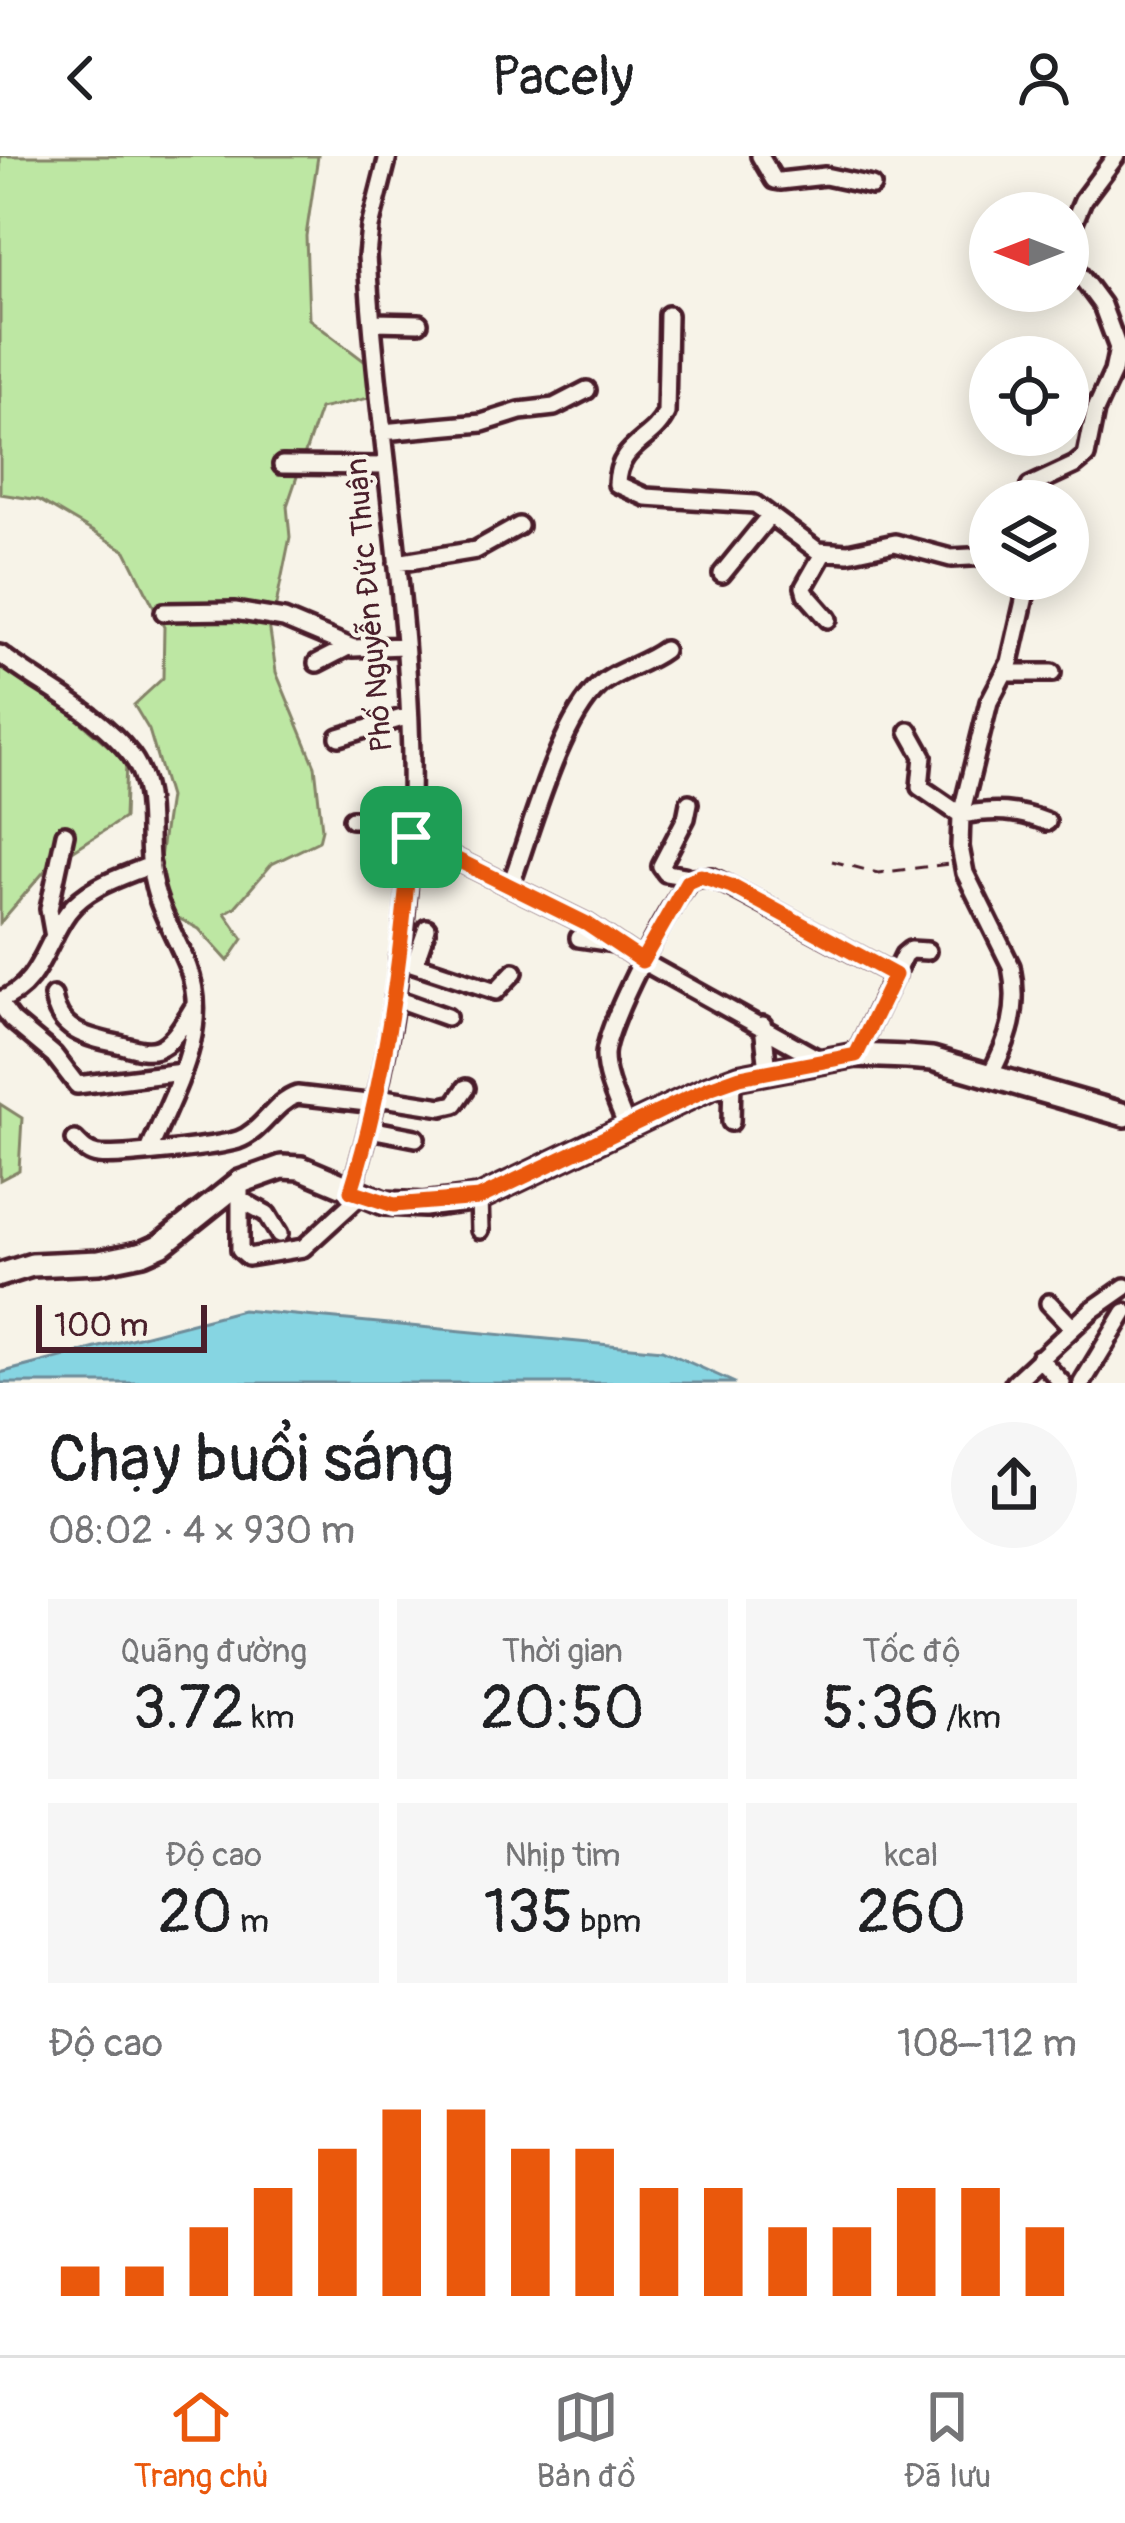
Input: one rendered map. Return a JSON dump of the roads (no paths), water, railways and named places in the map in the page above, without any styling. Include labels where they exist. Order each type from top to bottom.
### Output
[{"type":"main road","points":[[0,1275],[32,1265],[99,1262],[161,1245],[269,1169],[301,1168],[394,1205],[479,1198],[732,1079],[856,1055],[932,1058],[1115,1112]]},
{"type":"street","name":"Phố Nguyễn Đức Thuận","points":[[356,1193],[394,998],[407,961],[411,837],[409,716],[369,242],[388,156]]},
{"type":"street","points":[[760,156],[780,181],[825,176],[872,186]]},
{"type":"street","points":[[1089,192],[1116,156]]},
{"type":"street","points":[[1043,480],[1086,456],[1095,411],[1121,341],[1089,287]]},
{"type":"street","points":[[668,315],[666,413],[661,425],[629,449],[617,484],[646,497],[744,502],[770,514],[806,544],[824,552],[848,553],[895,543],[950,558],[969,557]]},
{"type":"street","points":[[374,322],[418,323]]},
{"type":"street","points":[[382,432],[482,423],[554,407],[587,390]]},
{"type":"street","points":[[282,465],[386,466]]},
{"type":"street","points":[[722,574],[770,514]]},
{"type":"street","points":[[397,563],[476,550],[519,526]]},
{"type":"street","points":[[824,552],[804,587],[828,619]]},
{"type":"street","points":[[989,1077],[1010,1038],[1014,983],[962,862],[961,815],[989,702],[1004,674],[1023,600]]},
{"type":"street","points":[[164,612],[235,611],[284,619],[347,646],[376,650],[404,646]]},
{"type":"street","points":[[317,663],[347,646]]},
{"type":"street","points":[[511,884],[566,738],[588,698],[606,680],[664,650]]},
{"type":"street","points":[[0,654],[62,693],[135,760],[151,816],[153,881],[190,971],[197,1003],[191,1050],[148,1151]]},
{"type":"street","points":[[1004,674],[1052,673]]},
{"type":"street","points":[[339,737],[409,716]]},
{"type":"street","points":[[909,731],[923,756],[920,787],[961,815],[997,809],[1047,822]]},
{"type":"street","points":[[687,882],[684,876],[666,873],[662,866],[689,803]]},
{"type":"street","points":[[352,819],[410,819]]},
{"type":"street","points":[[430,847],[441,830]]},
{"type":"street","points":[[54,937],[49,909],[65,834]]},
{"type":"street","points":[[411,837],[511,884],[822,1061]]},
{"type":"street","points":[[151,865],[90,892],[70,910],[25,986],[0,1002],[12,1020],[54,1054],[77,1085],[182,1072]]},
{"type":"street","points":[[627,1128],[607,1072],[605,1048],[642,961],[687,882],[711,877],[895,975]]},
{"type":"street","points":[[427,928],[407,961],[496,991],[514,972]]},
{"type":"street","points":[[579,938],[616,943]]},
{"type":"street","points":[[856,1055],[910,950],[927,951]]},
{"type":"street","points":[[53,996],[67,1025],[78,1034],[145,1050],[160,1048],[172,1038],[197,1003]]},
{"type":"street","points":[[394,998],[447,1016]]},
{"type":"street","points":[[763,1025],[768,1071]]},
{"type":"street","points":[[731,1122],[732,1079]]},
{"type":"street","points":[[75,1140],[98,1156],[238,1140],[260,1126],[289,1096],[442,1107],[455,1104],[466,1088]]},
{"type":"street","points":[[370,1129],[416,1138]]},
{"type":"street","points":[[240,1191],[240,1250],[248,1257],[303,1248],[356,1193]]},
{"type":"street","points":[[240,1191],[267,1214],[279,1234]]},
{"type":"street","points":[[479,1198],[480,1230]]},
{"type":"street","points":[[1014,1383],[1072,1328],[1125,1287]]},
{"type":"street","points":[[1049,1303],[1072,1328]]},
{"type":"street","points":[[1082,1383],[1125,1312]]},
{"type":"street","points":[[1039,1358],[1062,1383]]},
{"type":"water","points":[[242,1310],[662,1350],[735,1383],[0,1383],[0,1373]]}]
